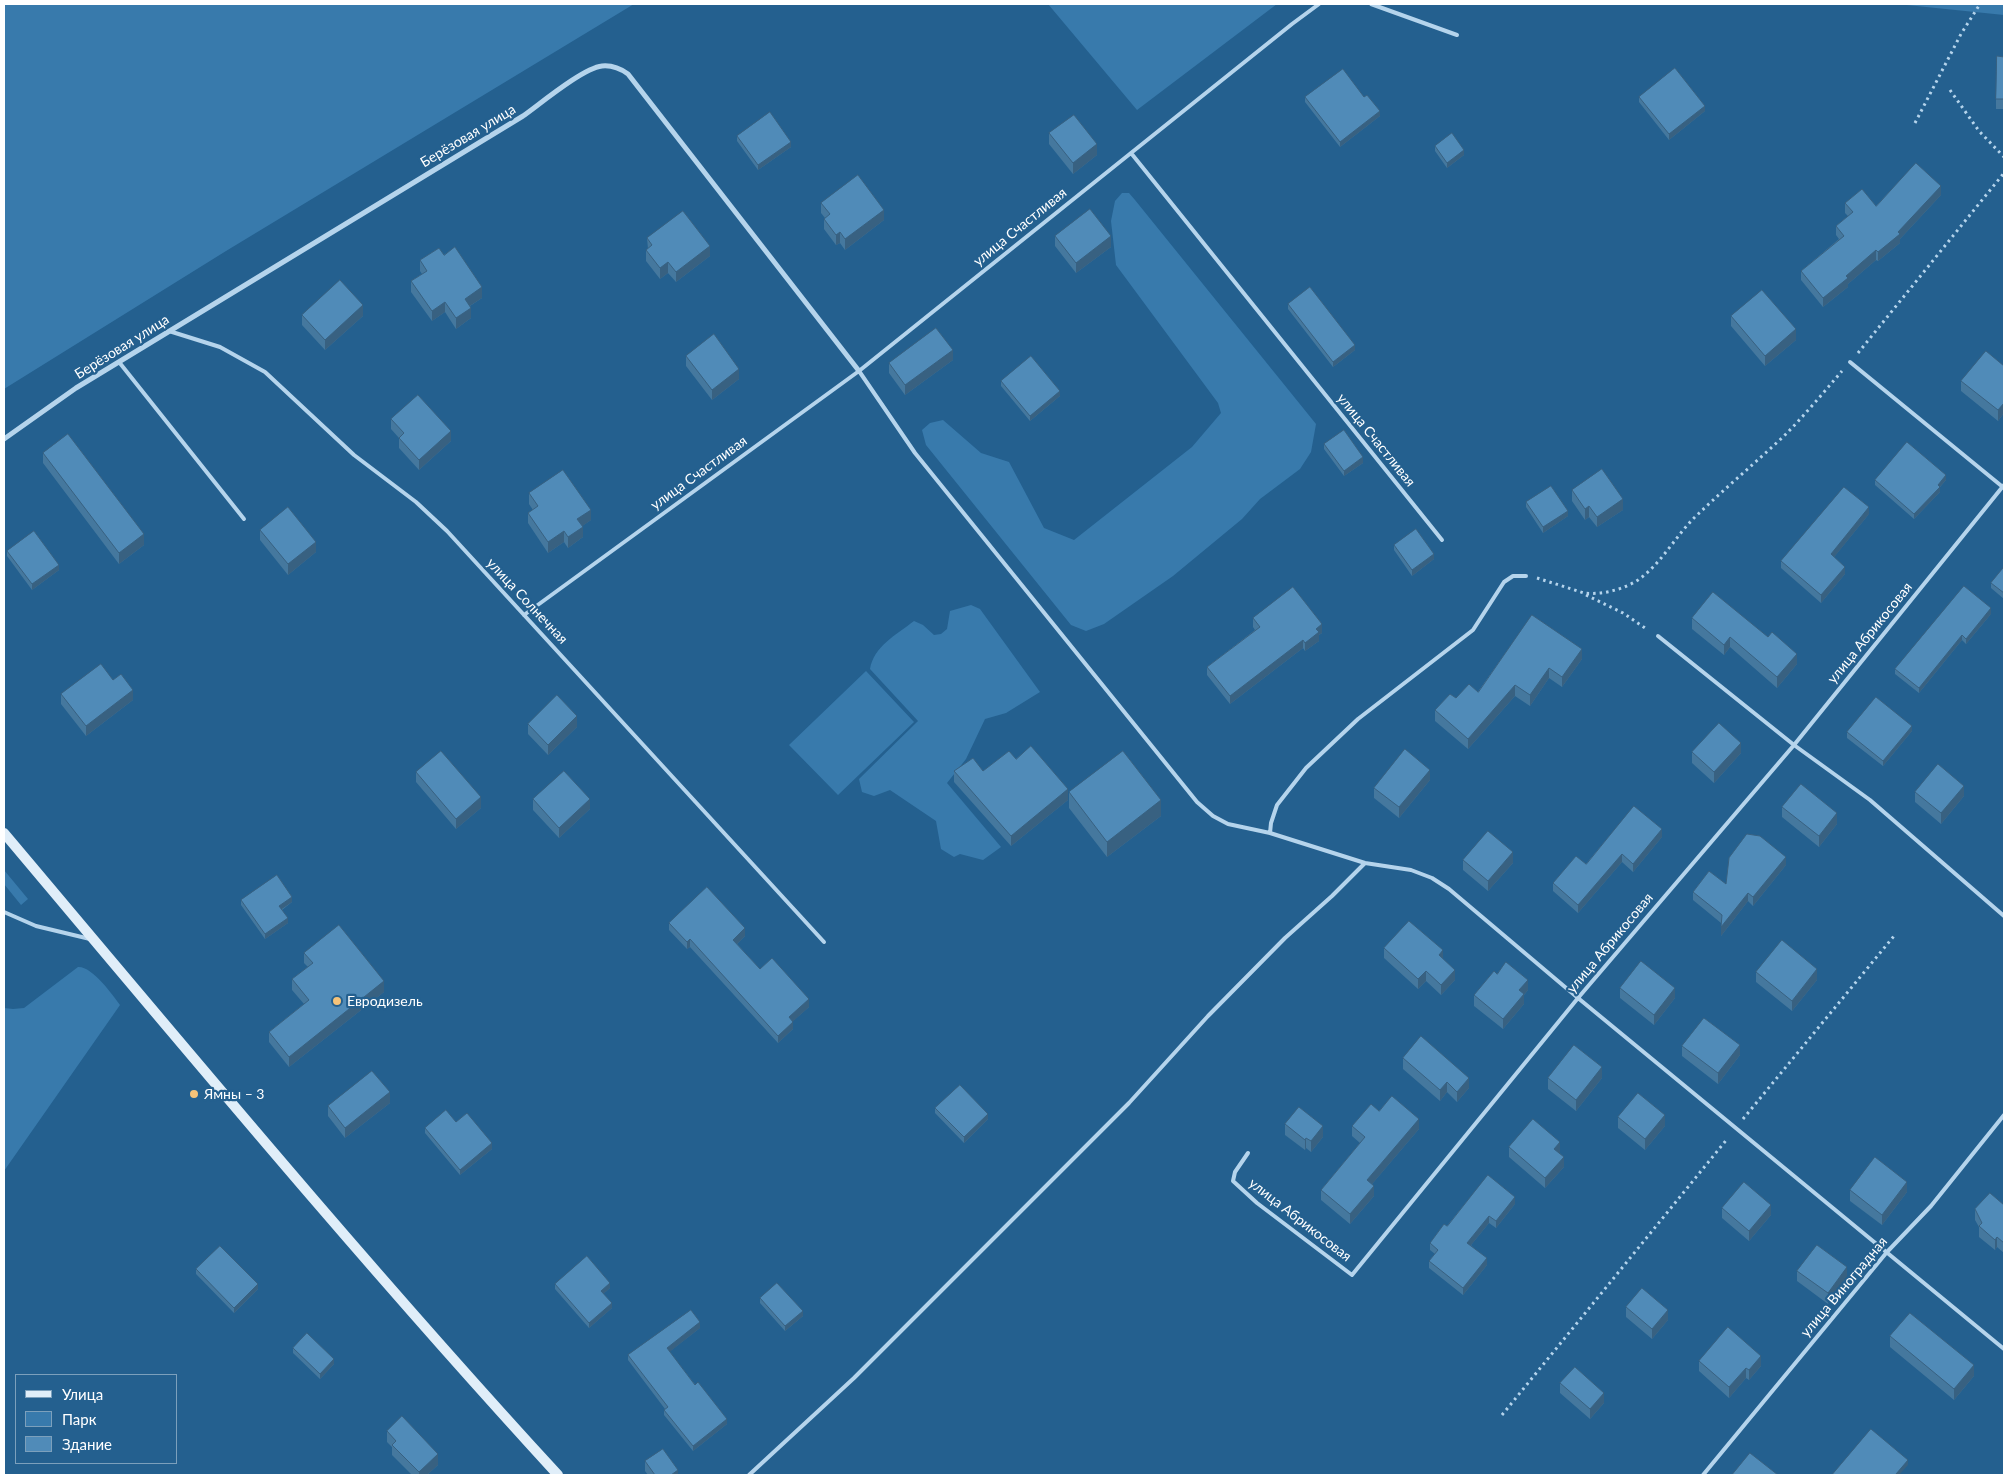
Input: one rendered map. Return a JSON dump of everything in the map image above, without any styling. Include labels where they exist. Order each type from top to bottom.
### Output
[{"type":"main road","points":[[4,833],[301,1184],[486,1396],[558,1475]]},
{"type":"street","name":"Берёзовая улица","points":[[4,439],[76,388],[523,116],[579,77],[598,67],[610,66],[628,74],[859,370]]},
{"type":"lane","points":[[1131,153],[1292,24],[1320,4]]},
{"type":"lane","points":[[1371,4],[1457,35]]},
{"type":"lane","name":"улица Счастливая","points":[[524,615],[859,370],[1131,153],[1442,540]]},
{"type":"lane","name":"улица Солнечная","points":[[169,331],[220,347],[266,372],[354,454],[416,502],[441,525],[824,942]]},
{"type":"lane","points":[[119,362],[244,518]]},
{"type":"lane","points":[[1850,362],[2004,487]]},
{"type":"lane","points":[[859,370],[915,453],[1197,802],[1213,816],[1228,824],[1270,833],[1365,863],[1411,870],[1432,878],[1449,888],[1578,998],[2004,1349]]},
{"type":"lane","name":"улица Абрикосовая","points":[[1248,1153],[1235,1172],[1233,1181],[1258,1203],[1352,1275],[1578,998],[1794,745],[2004,487]]},
{"type":"lane","points":[[1270,833],[1277,804],[1306,768],[1358,719],[1473,630],[1504,582],[1513,576],[1526,576]]},
{"type":"lane","points":[[1658,636],[1794,745],[1870,800],[2004,916]]},
{"type":"lane","points":[[749,1475],[854,1378],[1129,1103],[1208,1016],[1271,952],[1365,863]]},
{"type":"lane","points":[[4,912],[36,926],[94,940]]},
{"type":"lane","name":"улица Виноградная","points":[[1703,1475],[1887,1252],[1932,1206],[2004,1115]]},
{"type":"path","points":[[1915,123],[1961,34],[1980,4]]},
{"type":"path","points":[[1950,90],[1978,131],[2004,157]]},
{"type":"path","points":[[1584,593],[1598,594],[1613,591],[1639,579],[1666,552],[1692,520],[1785,434],[1850,362],[2004,173]]},
{"type":"path","points":[[1526,576],[1584,593],[1622,613],[1658,636]]},
{"type":"path","points":[[1502,1415],[1894,936]]},
{"type":"green space","points":[[4,4],[634,4],[226,251],[4,389]]},
{"type":"green space","points":[[1048,4],[1277,4],[1137,110]]},
{"type":"green space","points":[[1897,4],[2004,4],[2004,15]]},
{"type":"green space","points":[[1122,193],[1129,193],[1135,200],[1316,424],[1311,452],[1300,469],[1260,499],[1242,519],[1173,576],[1104,624],[1086,631],[1071,625],[926,445],[922,430],[930,423],[943,420],[981,453],[1009,462],[1044,528],[1074,540],[1192,447],[1221,413],[1218,403],[1116,265],[1111,221],[1115,201]]},
{"type":"green space","points":[[971,605],[980,609],[1040,692],[1006,713],[985,719],[966,759],[947,783],[1001,847],[983,860],[960,854],[954,857],[941,849],[936,821],[890,790],[874,796],[862,792],[859,779],[918,721],[870,669],[876,654],[881,647],[914,621],[923,625],[934,635],[941,634],[947,629],[950,611]]},
{"type":"green space","points":[[866,671],[914,722],[838,795],[789,745]]},
{"type":"green space","points":[[4,870],[28,899],[21,905],[4,884]]},
{"type":"green space","points":[[78,967],[89,971],[95,976],[120,1005],[4,1171],[4,1008],[24,1008]]},
{"type":"building","points":[[1997,56],[2004,57],[2004,99],[1996,99]]},
{"type":"building","points":[[1675,68],[1705,106],[1669,134],[1639,97]]},
{"type":"building","points":[[1343,69],[1364,97],[1367,95],[1380,111],[1340,142],[1305,97]]},
{"type":"building","points":[[770,112],[791,142],[758,165],[737,136]]},
{"type":"building","points":[[1074,115],[1097,144],[1073,163],[1049,133]]},
{"type":"building","points":[[1452,133],[1464,150],[1447,163],[1435,146]]},
{"type":"building","points":[[1916,163],[1941,186],[1898,232],[1900,234],[1878,252],[1876,250],[1846,276],[1848,278],[1823,298],[1801,271],[1844,236],[1836,226],[1853,212],[1845,203],[1862,189],[1876,206]]},
{"type":"building","points":[[858,175],[884,210],[845,239],[840,232],[836,235],[824,219],[830,214],[821,203]]},
{"type":"building","points":[[1090,209],[1111,236],[1076,263],[1055,236]]},
{"type":"building","points":[[683,211],[710,246],[676,272],[668,262],[660,268],[646,250],[652,245],[647,238]]},
{"type":"building","points":[[455,247],[482,287],[465,299],[471,308],[456,318],[445,302],[432,311],[411,281],[427,271],[420,260],[439,248],[444,255]]},
{"type":"building","points":[[340,280],[363,305],[325,340],[302,315]]},
{"type":"building","points":[[1310,287],[1355,345],[1333,362],[1288,304]]},
{"type":"building","points":[[1762,290],[1796,329],[1765,356],[1731,316]]},
{"type":"building","points":[[936,328],[953,350],[905,385],[889,363]]},
{"type":"building","points":[[714,334],[739,369],[712,390],[686,356]]},
{"type":"building","points":[[1986,351],[2004,366],[2004,403],[1998,410],[1961,381]]},
{"type":"building","points":[[1031,356],[1060,391],[1030,416],[1001,381]]},
{"type":"building","points":[[418,395],[451,431],[419,460],[399,438],[404,433],[391,419]]},
{"type":"building","points":[[1344,430],[1363,457],[1344,471],[1324,444]]},
{"type":"building","points":[[68,434],[144,534],[119,553],[43,453]]},
{"type":"building","points":[[1907,442],[1946,475],[1938,485],[1940,487],[1914,514],[1875,480]]},
{"type":"building","points":[[1602,469],[1623,499],[1597,517],[1589,506],[1585,509],[1572,490]]},
{"type":"building","points":[[563,470],[591,510],[577,519],[583,527],[568,537],[564,531],[548,542],[528,513],[538,506],[529,493]]},
{"type":"building","points":[[1551,486],[1568,511],[1543,527],[1526,502]]},
{"type":"building","points":[[1844,487],[1869,507],[1831,554],[1845,567],[1821,595],[1781,561]]},
{"type":"building","points":[[288,507],[316,542],[288,564],[260,530]]},
{"type":"building","points":[[1416,529],[1434,554],[1412,570],[1394,545]]},
{"type":"building","points":[[34,531],[59,565],[32,584],[7,551]]},
{"type":"building","points":[[2004,567],[2004,593],[1991,583]]},
{"type":"building","points":[[1964,586],[1991,608],[1966,639],[1962,635],[1919,688],[1895,669]]},
{"type":"building","points":[[1293,587],[1322,624],[1316,629],[1319,632],[1305,643],[1303,640],[1230,696],[1207,667],[1260,627],[1253,618]]},
{"type":"building","points":[[1713,592],[1768,637],[1772,632],[1797,654],[1777,677],[1730,637],[1724,645],[1692,618]]},
{"type":"building","points":[[1532,615],[1582,649],[1562,677],[1549,668],[1530,695],[1515,685],[1468,739],[1435,710],[1450,694],[1456,698],[1469,684],[1478,692]]},
{"type":"building","points":[[101,664],[113,680],[121,674],[133,690],[86,726],[61,694]]},
{"type":"building","points":[[557,695],[577,716],[548,745],[528,724]]},
{"type":"building","points":[[1876,697],[1912,726],[1883,761],[1847,732]]},
{"type":"building","points":[[1719,723],[1741,743],[1714,772],[1692,752]]},
{"type":"building","points":[[1031,746],[1068,789],[1011,836],[954,771],[973,758],[983,771],[1009,751],[1016,759]]},
{"type":"building","points":[[1405,749],[1430,770],[1399,807],[1374,788]]},
{"type":"building","points":[[441,751],[481,797],[456,819],[416,772]]},
{"type":"building","points":[[1123,751],[1161,800],[1107,842],[1069,792]]},
{"type":"building","points":[[1938,764],[1964,786],[1941,813],[1915,792]]},
{"type":"building","points":[[564,771],[590,799],[559,828],[533,799]]},
{"type":"building","points":[[1801,784],[1837,813],[1819,836],[1782,807]]},
{"type":"building","points":[[1634,806],[1662,829],[1633,864],[1622,854],[1578,905],[1553,883],[1576,856],[1586,864]]},
{"type":"building","points":[[1488,831],[1513,852],[1488,881],[1463,860]]},
{"type":"building","points":[[1747,834],[1760,836],[1786,857],[1753,897],[1748,893],[1721,927],[1722,915],[1693,892],[1709,871],[1726,884],[1729,858]]},
{"type":"building","points":[[277,875],[292,897],[279,906],[288,918],[265,934],[241,900]]},
{"type":"building","points":[[707,887],[745,928],[733,940],[760,969],[772,958],[809,999],[789,1017],[793,1022],[778,1036],[690,939],[687,942],[669,923]]},
{"type":"building","points":[[1409,921],[1443,950],[1439,955],[1455,970],[1441,985],[1426,971],[1418,979],[1384,948]]},
{"type":"building","name":"Евродизель","points":[[339,925],[384,981],[289,1057],[269,1032],[309,1000],[292,979],[313,963],[304,953]]},
{"type":"building","points":[[1782,940],[1817,969],[1792,1001],[1756,972]]},
{"type":"building","points":[[1641,961],[1675,988],[1654,1015],[1620,988]]},
{"type":"building","points":[[1506,962],[1528,980],[1519,990],[1524,994],[1503,1019],[1474,995],[1494,971],[1497,974]]},
{"type":"building","points":[[1704,1018],[1740,1045],[1718,1073],[1682,1046]]},
{"type":"building","points":[[1421,1036],[1469,1078],[1457,1092],[1447,1082],[1440,1090],[1403,1058]]},
{"type":"building","points":[[1574,1045],[1602,1067],[1576,1100],[1548,1078]]},
{"type":"building","points":[[372,1071],[390,1092],[345,1128],[328,1106]]},
{"type":"building","points":[[960,1085],[988,1114],[964,1137],[935,1108]]},
{"type":"building","points":[[1638,1093],[1665,1115],[1645,1139],[1618,1117]]},
{"type":"building","points":[[1392,1096],[1419,1119],[1367,1180],[1374,1186],[1350,1214],[1321,1190],[1365,1137],[1352,1126],[1371,1104],[1379,1111]]},
{"type":"building","points":[[1299,1107],[1323,1126],[1311,1141],[1306,1138],[1305,1140],[1285,1124]]},
{"type":"building","points":[[446,1110],[456,1122],[467,1113],[492,1143],[460,1170],[425,1128]]},
{"type":"building","points":[[1533,1119],[1560,1142],[1554,1149],[1564,1157],[1545,1178],[1509,1147]]},
{"type":"building","points":[[1875,1157],[1907,1182],[1882,1215],[1850,1190]]},
{"type":"building","points":[[1488,1175],[1515,1197],[1496,1221],[1489,1216],[1467,1243],[1487,1258],[1463,1288],[1429,1261],[1438,1250],[1430,1243],[1444,1224],[1447,1226]]},
{"type":"building","points":[[1744,1182],[1771,1205],[1749,1231],[1722,1208]]},
{"type":"building","points":[[1990,1193],[2004,1205],[2004,1243],[1997,1237],[1995,1240],[1979,1226],[1982,1223],[1975,1209]]},
{"type":"building","points":[[1817,1245],[1847,1267],[1828,1293],[1797,1271]]},
{"type":"building","points":[[220,1246],[258,1284],[234,1308],[196,1269]]},
{"type":"building","points":[[587,1256],[610,1283],[601,1291],[612,1303],[589,1323],[555,1284]]},
{"type":"building","points":[[777,1283],[803,1311],[785,1326],[760,1298]]},
{"type":"building","points":[[1642,1288],[1668,1310],[1652,1329],[1626,1307]]},
{"type":"building","points":[[691,1310],[700,1322],[667,1348],[695,1385],[698,1382],[727,1419],[693,1446],[664,1410],[668,1407],[628,1355]]},
{"type":"building","points":[[1910,1313],[1974,1365],[1954,1389],[1890,1336]]},
{"type":"building","points":[[1728,1327],[1761,1356],[1749,1370],[1746,1368],[1729,1387],[1699,1361]]},
{"type":"building","points":[[307,1333],[334,1359],[320,1374],[293,1348]]},
{"type":"building","points":[[1575,1367],[1604,1393],[1590,1409],[1560,1383]]},
{"type":"building","points":[[402,1416],[438,1454],[419,1472],[392,1445],[396,1441],[387,1431]]},
{"type":"building","points":[[1871,1429],[1908,1460],[1896,1474],[1898,1475],[1832,1475]]},
{"type":"building","points":[[663,1449],[678,1470],[671,1475],[655,1475],[645,1461]]},
{"type":"building","points":[[1750,1453],[1778,1475],[1732,1475]]},
{"type":"place","name":"Евродизель","points":[[337,1001]]},
{"type":"place","name":"Ямны – 3","points":[[194,1094]]}]
